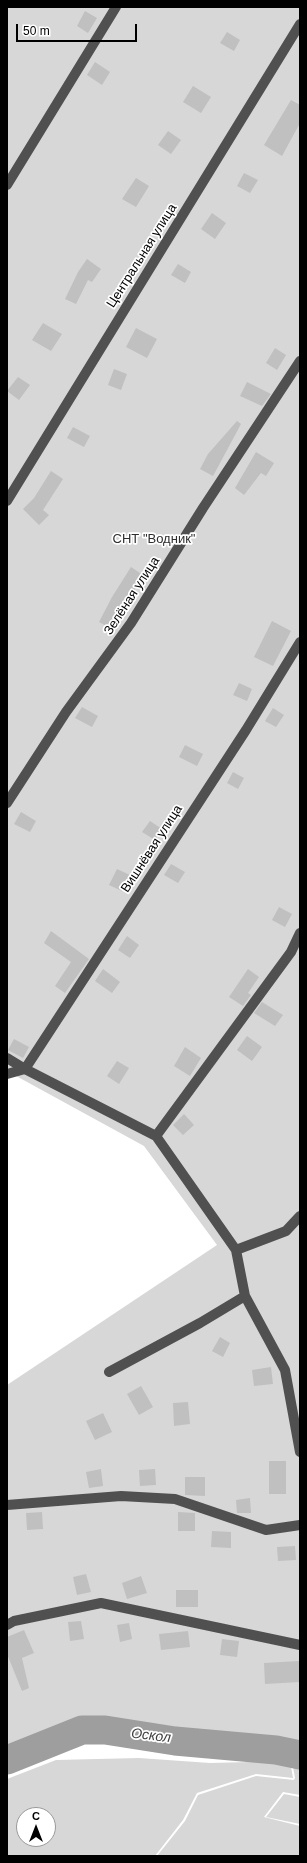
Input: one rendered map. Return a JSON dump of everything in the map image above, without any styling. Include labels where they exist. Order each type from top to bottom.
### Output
[{"type":"lane","points":[[7,185],[116,7]]},
{"type":"lane","name":"Центральная улица","points":[[7,501],[300,24]]},
{"type":"lane","name":"Зелёная улица","points":[[7,802],[66,712],[131,623],[208,501],[300,361]]},
{"type":"lane","name":"Вишнёвая улица","points":[[25,1070],[246,730],[300,642]]},
{"type":"lane","points":[[156,1136],[291,952],[300,934]]},
{"type":"lane","points":[[7,1058],[25,1070],[156,1136],[236,1250],[245,1296],[285,1370],[300,1452]]},
{"type":"lane","points":[[7,1074],[25,1070]]},
{"type":"lane","points":[[236,1250],[286,1231],[300,1216]]},
{"type":"lane","points":[[109,1372],[200,1323],[245,1296]]},
{"type":"lane","points":[[7,1505],[121,1496],[175,1499],[266,1530],[300,1525]]},
{"type":"lane","points":[[7,1625],[14,1621],[101,1603],[300,1645]]},
{"type":"green space","name":"СНТ \"Водник\"","points":[[7,7],[300,7],[300,1747],[109,1721],[80,1721],[7,1749],[7,1385],[217,1245],[144,1146],[7,1071]]},
{"type":"green space","points":[[139,1758],[210,1763],[290,1761],[293,1778],[256,1774],[197,1793],[183,1820],[155,1856],[7,1856],[7,1779],[56,1760]]},
{"type":"green space","points":[[292,1761],[300,1762],[300,1795],[283,1792],[264,1817],[300,1826],[300,1856],[157,1856],[185,1821],[198,1795],[256,1776],[294,1780],[295,1778]]},
{"type":"green space","points":[[284,1794],[300,1797],[300,1824],[266,1817]]},
{"type":"building","points":[[85,11],[97,18],[88,33],[77,26]]},
{"type":"building","points":[[227,32],[240,40],[234,51],[220,43]]},
{"type":"building","points":[[95,62],[110,72],[102,85],[87,75]]},
{"type":"building","points":[[193,86],[211,97],[201,113],[183,102]]},
{"type":"building","points":[[291,100],[300,105],[300,123],[282,156],[264,145]]},
{"type":"building","points":[[168,131],[181,140],[171,154],[158,145]]},
{"type":"building","points":[[244,173],[258,180],[250,193],[237,186]]},
{"type":"building","points":[[136,178],[149,186],[136,207],[122,199]]},
{"type":"building","points":[[212,213],[226,223],[215,239],[201,229]]},
{"type":"building","points":[[87,259],[101,269],[92,282],[88,280],[76,304],[65,299],[78,272]]},
{"type":"building","points":[[178,264],[191,272],[185,283],[171,275]]},
{"type":"building","points":[[43,323],[62,334],[51,351],[32,340]]},
{"type":"building","points":[[136,328],[157,339],[147,358],[126,347]]},
{"type":"building","points":[[275,348],[286,355],[277,370],[266,363]]},
{"type":"building","points":[[114,369],[127,374],[121,390],[108,385]]},
{"type":"building","points":[[18,377],[30,385],[19,400],[7,391]]},
{"type":"building","points":[[247,382],[271,394],[262,406],[240,396]]},
{"type":"building","points":[[237,421],[241,424],[213,476],[200,469],[208,454]]},
{"type":"building","points":[[73,427],[90,436],[84,447],[67,438]]},
{"type":"building","points":[[256,452],[274,463],[266,476],[261,473],[244,495],[235,488]]},
{"type":"building","points":[[51,471],[63,479],[43,510],[49,515],[39,525],[23,509],[34,498]]},
{"type":"building","points":[[131,567],[143,575],[112,629],[99,622],[112,597]]},
{"type":"building","points":[[272,621],[291,631],[273,666],[254,657]]},
{"type":"building","points":[[239,683],[252,689],[247,701],[233,695]]},
{"type":"building","points":[[82,707],[98,716],[92,727],[75,718]]},
{"type":"building","points":[[273,708],[284,715],[276,727],[265,721]]},
{"type":"building","points":[[185,745],[203,754],[197,766],[179,757]]},
{"type":"building","points":[[233,772],[244,778],[238,789],[227,783]]},
{"type":"building","points":[[21,812],[36,821],[30,832],[14,824]]},
{"type":"building","points":[[150,821],[162,829],[155,840],[142,832]]},
{"type":"building","points":[[171,864],[185,872],[178,883],[164,875]]},
{"type":"building","points":[[117,869],[130,875],[122,891],[109,885]]},
{"type":"building","points":[[279,907],[292,914],[285,927],[272,920]]},
{"type":"building","points":[[51,931],[89,959],[65,993],[55,986],[71,962],[44,943]]},
{"type":"building","points":[[127,936],[139,945],[130,958],[118,950]]},
{"type":"building","points":[[103,969],[120,982],[112,993],[95,981]]},
{"type":"building","points":[[248,969],[259,977],[248,993],[251,995],[243,1006],[229,997]]},
{"type":"building","points":[[262,1002],[283,1015],[275,1026],[254,1013]]},
{"type":"building","points":[[247,1036],[262,1047],[252,1061],[237,1050]]},
{"type":"building","points":[[14,1039],[29,1047],[23,1058],[8,1050]]},
{"type":"building","points":[[185,1047],[201,1058],[190,1076],[174,1066]]},
{"type":"building","points":[[117,1061],[129,1068],[119,1084],[107,1076]]},
{"type":"building","points":[[184,1114],[194,1125],[183,1135],[173,1125]]},
{"type":"building","points":[[220,1337],[230,1343],[223,1357],[212,1351]]},
{"type":"building","points":[[271,1367],[273,1384],[254,1386],[252,1370]]},
{"type":"building","points":[[141,1386],[153,1407],[139,1415],[127,1394]]},
{"type":"building","points":[[188,1402],[190,1424],[174,1426],[173,1403]]},
{"type":"building","points":[[103,1413],[112,1432],[95,1440],[86,1421]]},
{"type":"building","points":[[269,1461],[286,1461],[286,1494],[269,1494]]},
{"type":"building","points":[[101,1469],[103,1486],[89,1488],[86,1472]]},
{"type":"building","points":[[155,1469],[156,1485],[140,1486],[139,1470]]},
{"type":"building","points":[[185,1477],[205,1477],[205,1496],[185,1495]]},
{"type":"building","points":[[250,1498],[251,1513],[237,1513],[236,1500]]},
{"type":"building","points":[[42,1512],[43,1529],[27,1530],[26,1513]]},
{"type":"building","points":[[178,1512],[195,1513],[195,1531],[178,1531]]},
{"type":"building","points":[[212,1531],[231,1532],[231,1548],[211,1547]]},
{"type":"building","points":[[295,1546],[296,1560],[278,1561],[277,1547]]},
{"type":"building","points":[[86,1574],[91,1592],[77,1595],[73,1577]]},
{"type":"building","points":[[141,1576],[147,1593],[127,1599],[122,1583]]},
{"type":"building","points":[[176,1590],[198,1590],[198,1607],[176,1607]]},
{"type":"building","points":[[81,1621],[84,1639],[70,1641],[68,1622]]},
{"type":"building","points":[[129,1623],[132,1639],[120,1642],[117,1625]]},
{"type":"building","points":[[24,1630],[34,1653],[22,1658],[29,1688],[22,1691],[7,1654],[7,1637]]},
{"type":"building","points":[[188,1631],[190,1647],[161,1650],[159,1634]]},
{"type":"building","points":[[222,1639],[239,1641],[237,1657],[220,1655]]},
{"type":"building","points":[[299,1661],[300,1682],[265,1684],[264,1663]]},
{"type":"waterway","name":"Оскол","points":[[7,1760],[82,1730],[105,1730],[175,1741],[276,1750],[300,1755]]}]
